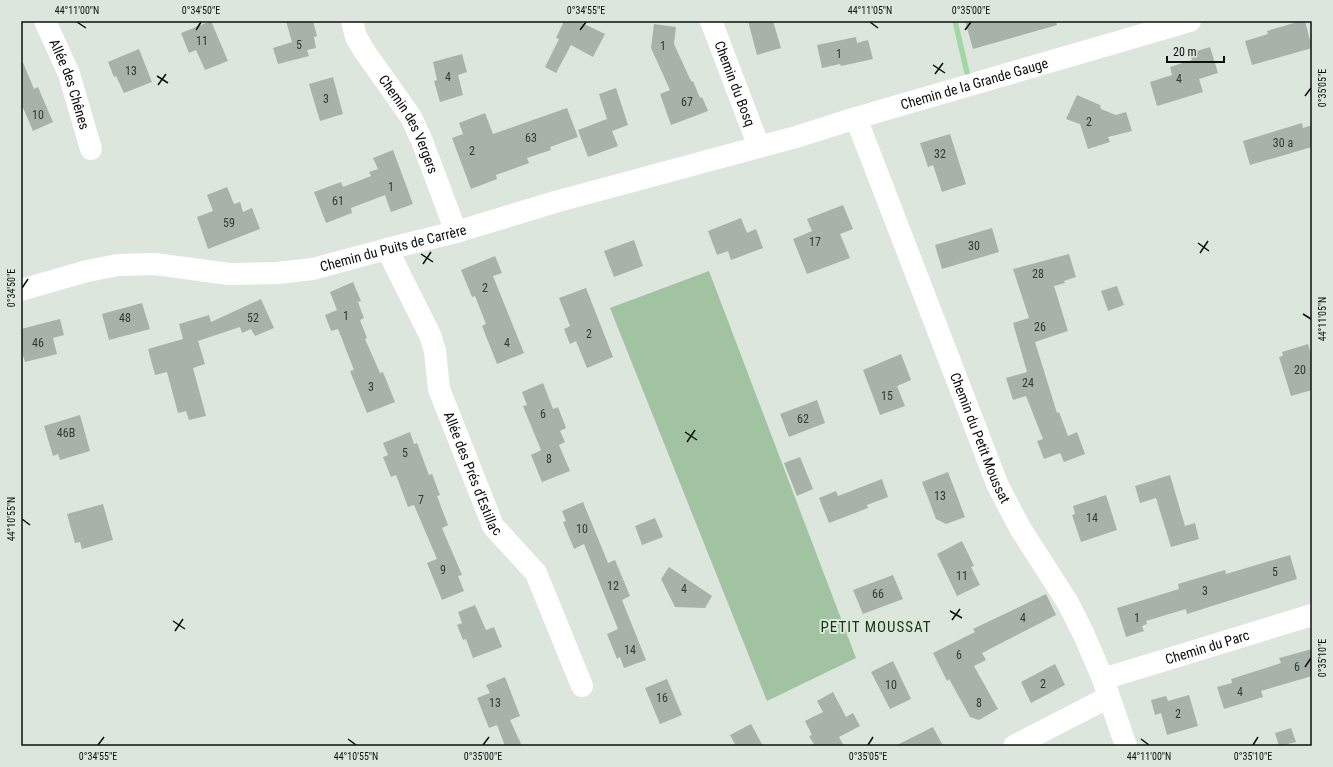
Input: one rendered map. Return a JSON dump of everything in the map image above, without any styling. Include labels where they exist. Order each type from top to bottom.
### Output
[{"type":"street","name":"Allée des Chênes","points":[[45,21],[69,74],[91,149]]},
{"type":"street","name":"Chemin des Vergers","points":[[352,21],[356,37],[365,52],[411,117],[422,141],[456,232]]},
{"type":"street","name":"Chemin du Bosq","points":[[710,21],[759,147]]},
{"type":"street","name":"Chemin de la Grande Gauge","points":[[759,147],[1190,21]]},
{"type":"street","name":"Chemin du Petit Moussat","points":[[856,118],[998,486],[1020,528],[1068,603],[1084,635],[1106,688],[1126,746]]},
{"type":"street","name":"Chemin du Puits de Carrère","points":[[21,290],[86,271],[118,265],[155,264],[229,274],[277,273],[313,269],[456,232],[555,202],[759,147]]},
{"type":"street","name":"Allée des Prés d'Estillac","points":[[387,249],[430,335],[435,351],[438,389],[493,526],[536,573],[582,686]]},
{"type":"street","name":"Chemin du Parc","points":[[1014,746],[1106,688],[1312,615]]},
{"type":"green space","points":[[709,271],[856,658],[767,701],[610,308]]},
{"type":"building","points":[[211,21],[228,61],[205,70],[196,50],[189,53],[181,33]]},
{"type":"building","points":[[286,21],[313,21],[317,36],[314,37],[316,48],[307,50],[309,56],[278,64],[273,48],[292,42]]},
{"type":"building","points":[[564,21],[578,21],[605,34],[593,57],[571,45],[556,73],[545,67],[559,39],[556,38]]},
{"type":"building","points":[[748,21],[773,21],[781,48],[757,55]]},
{"type":"building","points":[[965,21],[1056,21],[1057,25],[973,49]]},
{"type":"building","points":[[1305,21],[1312,48],[1252,65],[1245,41],[1268,34],[1267,31]]},
{"type":"building","points":[[654,24],[676,27],[674,44],[690,79],[692,82],[693,81],[700,98],[702,97],[708,111],[671,125],[660,94],[670,90],[651,48]]},
{"type":"building","points":[[856,37],[857,43],[868,40],[873,59],[841,66],[840,64],[822,68],[817,45]]},
{"type":"building","points":[[1210,47],[1218,73],[1199,79],[1203,92],[1157,106],[1150,82],[1172,75],[1170,67],[1192,60],[1190,53]]},
{"type":"building","points":[[139,49],[152,82],[124,93],[116,76],[114,77],[108,62]]},
{"type":"building","points":[[462,54],[467,72],[458,75],[463,95],[440,102],[434,81],[437,80],[433,62]]},
{"type":"building","points":[[21,58],[34,89],[38,87],[53,122],[33,131],[21,103]]},
{"type":"building","points":[[333,77],[343,114],[320,121],[309,84]]},
{"type":"building","points":[[616,88],[628,125],[612,131],[618,146],[588,157],[578,130],[607,119],[599,94]]},
{"type":"building","points":[[1077,95],[1100,105],[1101,109],[1116,115],[1126,112],[1132,131],[1108,137],[1110,142],[1088,149],[1080,124],[1066,119]]},
{"type":"building","points":[[567,108],[578,137],[550,147],[551,150],[527,158],[529,163],[496,175],[497,179],[471,189],[452,138],[463,134],[459,123],[485,113],[493,134]]},
{"type":"building","points":[[1302,123],[1303,128],[1312,125],[1312,147],[1250,165],[1243,141]]},
{"type":"building","points":[[950,134],[966,184],[942,192],[933,165],[928,167],[920,143]]},
{"type":"building","points":[[393,150],[413,204],[391,212],[385,195],[351,208],[352,213],[326,223],[314,192],[341,182],[343,187],[371,176],[369,172],[378,169],[373,158]]},
{"type":"building","points":[[227,187],[234,204],[240,202],[243,212],[252,208],[260,229],[208,249],[197,217],[213,211],[207,195]]},
{"type":"building","points":[[843,205],[853,229],[840,234],[850,258],[807,274],[793,239],[812,231],[807,219]]},
{"type":"building","points":[[741,218],[747,233],[756,229],[763,248],[731,260],[728,251],[717,255],[708,231]]},
{"type":"building","points":[[992,228],[999,252],[942,269],[935,245]]},
{"type":"building","points":[[634,240],[643,266],[614,277],[604,251]]},
{"type":"building","points":[[1069,254],[1076,277],[1064,281],[1065,283],[1054,286],[1068,331],[1035,342],[1057,413],[1059,412],[1068,436],[1077,432],[1085,454],[1064,462],[1060,453],[1044,459],[1037,441],[1043,439],[1026,396],[1013,400],[1006,378],[1027,372],[1013,323],[1029,318],[1013,269]]},
{"type":"building","points":[[495,256],[502,273],[493,276],[524,353],[497,364],[482,326],[486,324],[475,296],[472,297],[461,270]]},
{"type":"building","points":[[353,282],[361,301],[358,302],[364,318],[360,320],[367,338],[365,339],[380,373],[383,372],[395,402],[367,413],[350,371],[354,370],[338,329],[331,331],[325,315],[337,310],[330,292]]},
{"type":"building","points":[[1117,286],[1124,305],[1108,311],[1101,291]]},
{"type":"building","points":[[586,288],[613,357],[587,368],[576,341],[570,344],[564,329],[570,326],[559,298]]},
{"type":"building","points":[[261,299],[274,328],[255,336],[251,329],[242,333],[240,327],[198,341],[205,364],[193,368],[206,416],[189,420],[186,411],[178,413],[167,372],[155,375],[148,349],[183,339],[179,324],[209,315],[211,322]]},
{"type":"building","points":[[142,303],[150,329],[109,340],[102,314]]},
{"type":"building","points":[[60,319],[64,335],[53,338],[57,354],[25,362],[21,349],[21,329]]},
{"type":"building","points":[[1308,344],[1312,356],[1312,390],[1291,396],[1279,357],[1283,356],[1282,352]]},
{"type":"building","points":[[901,354],[911,380],[897,386],[905,406],[880,415],[863,370]]},
{"type":"building","points":[[543,383],[553,409],[558,407],[566,428],[560,431],[565,442],[559,445],[570,471],[542,482],[531,455],[541,450],[523,406],[527,405],[522,392]]},
{"type":"building","points":[[817,400],[825,423],[789,437],[780,414]]},
{"type":"building","points":[[80,415],[90,451],[60,460],[58,454],[53,456],[44,426]]},
{"type":"building","points":[[410,432],[414,444],[417,443],[429,475],[432,474],[440,495],[437,496],[448,525],[442,528],[462,575],[458,576],[464,591],[442,600],[427,563],[437,559],[414,505],[408,507],[396,475],[391,477],[383,457],[388,455],[383,443]]},
{"type":"building","points":[[800,457],[813,489],[797,496],[784,463]]},
{"type":"building","points":[[948,472],[965,517],[946,524],[936,519],[922,482]]},
{"type":"building","points":[[1170,475],[1185,526],[1195,523],[1199,539],[1171,547],[1156,498],[1140,503],[1135,486]]},
{"type":"building","points":[[882,479],[888,497],[867,505],[868,508],[829,523],[819,498],[836,491],[838,496]]},
{"type":"building","points":[[1106,495],[1117,530],[1081,542],[1072,515],[1075,514],[1073,506]]},
{"type":"building","points":[[583,502],[608,563],[615,560],[630,596],[622,600],[646,660],[624,668],[620,657],[617,659],[607,634],[618,629],[584,544],[574,549],[563,522],[566,521],[562,511]]},
{"type":"building","points":[[103,504],[113,540],[82,549],[80,542],[75,543],[67,514]]},
{"type":"building","points":[[655,518],[663,537],[642,545],[635,526]]},
{"type":"building","points":[[962,541],[974,566],[971,567],[980,585],[957,596],[937,554]]},
{"type":"building","points":[[1290,555],[1297,579],[1187,614],[1186,609],[1146,621],[1147,624],[1142,626],[1144,631],[1126,637],[1117,608],[1179,589],[1178,584],[1225,570],[1226,574]]},
{"type":"building","points":[[669,567],[712,596],[705,608],[675,607],[661,579]]},
{"type":"building","points":[[893,575],[903,599],[863,614],[853,590]]},
{"type":"building","points":[[1046,594],[1056,615],[982,653],[986,660],[974,666],[998,709],[979,720],[970,717],[949,679],[947,681],[933,653],[975,632],[973,629]]},
{"type":"building","points":[[475,605],[486,630],[494,627],[502,647],[473,658],[466,639],[463,640],[457,625],[462,623],[458,612]]},
{"type":"building","points":[[1312,649],[1312,676],[1261,691],[1263,697],[1224,709],[1217,687],[1232,683],[1231,679],[1281,663],[1279,658]]},
{"type":"building","points":[[893,661],[911,699],[890,709],[871,672]]},
{"type":"building","points":[[1055,664],[1065,685],[1031,703],[1021,682]]},
{"type":"building","points":[[505,677],[520,716],[510,720],[522,746],[505,746],[497,725],[489,728],[477,698],[490,693],[486,685]]},
{"type":"building","points":[[667,679],[682,715],[660,724],[645,688]]},
{"type":"building","points":[[833,692],[846,717],[853,713],[860,726],[839,737],[844,746],[815,746],[809,736],[812,735],[805,721],[823,712],[817,701]]},
{"type":"building","points":[[1189,695],[1198,726],[1167,735],[1161,713],[1155,715],[1151,700],[1166,696],[1168,701]]},
{"type":"building","points":[[751,724],[763,746],[736,746],[730,735]]},
{"type":"building","points":[[933,727],[943,746],[895,746]]},
{"type":"building","points":[[1291,728],[1296,742],[1279,746],[1275,733]]},
{"type":"waterway","points":[[955,21],[968,77]]},
{"type":"district","name":"PETIT MOUSSAT","points":[[876,627]]}]
